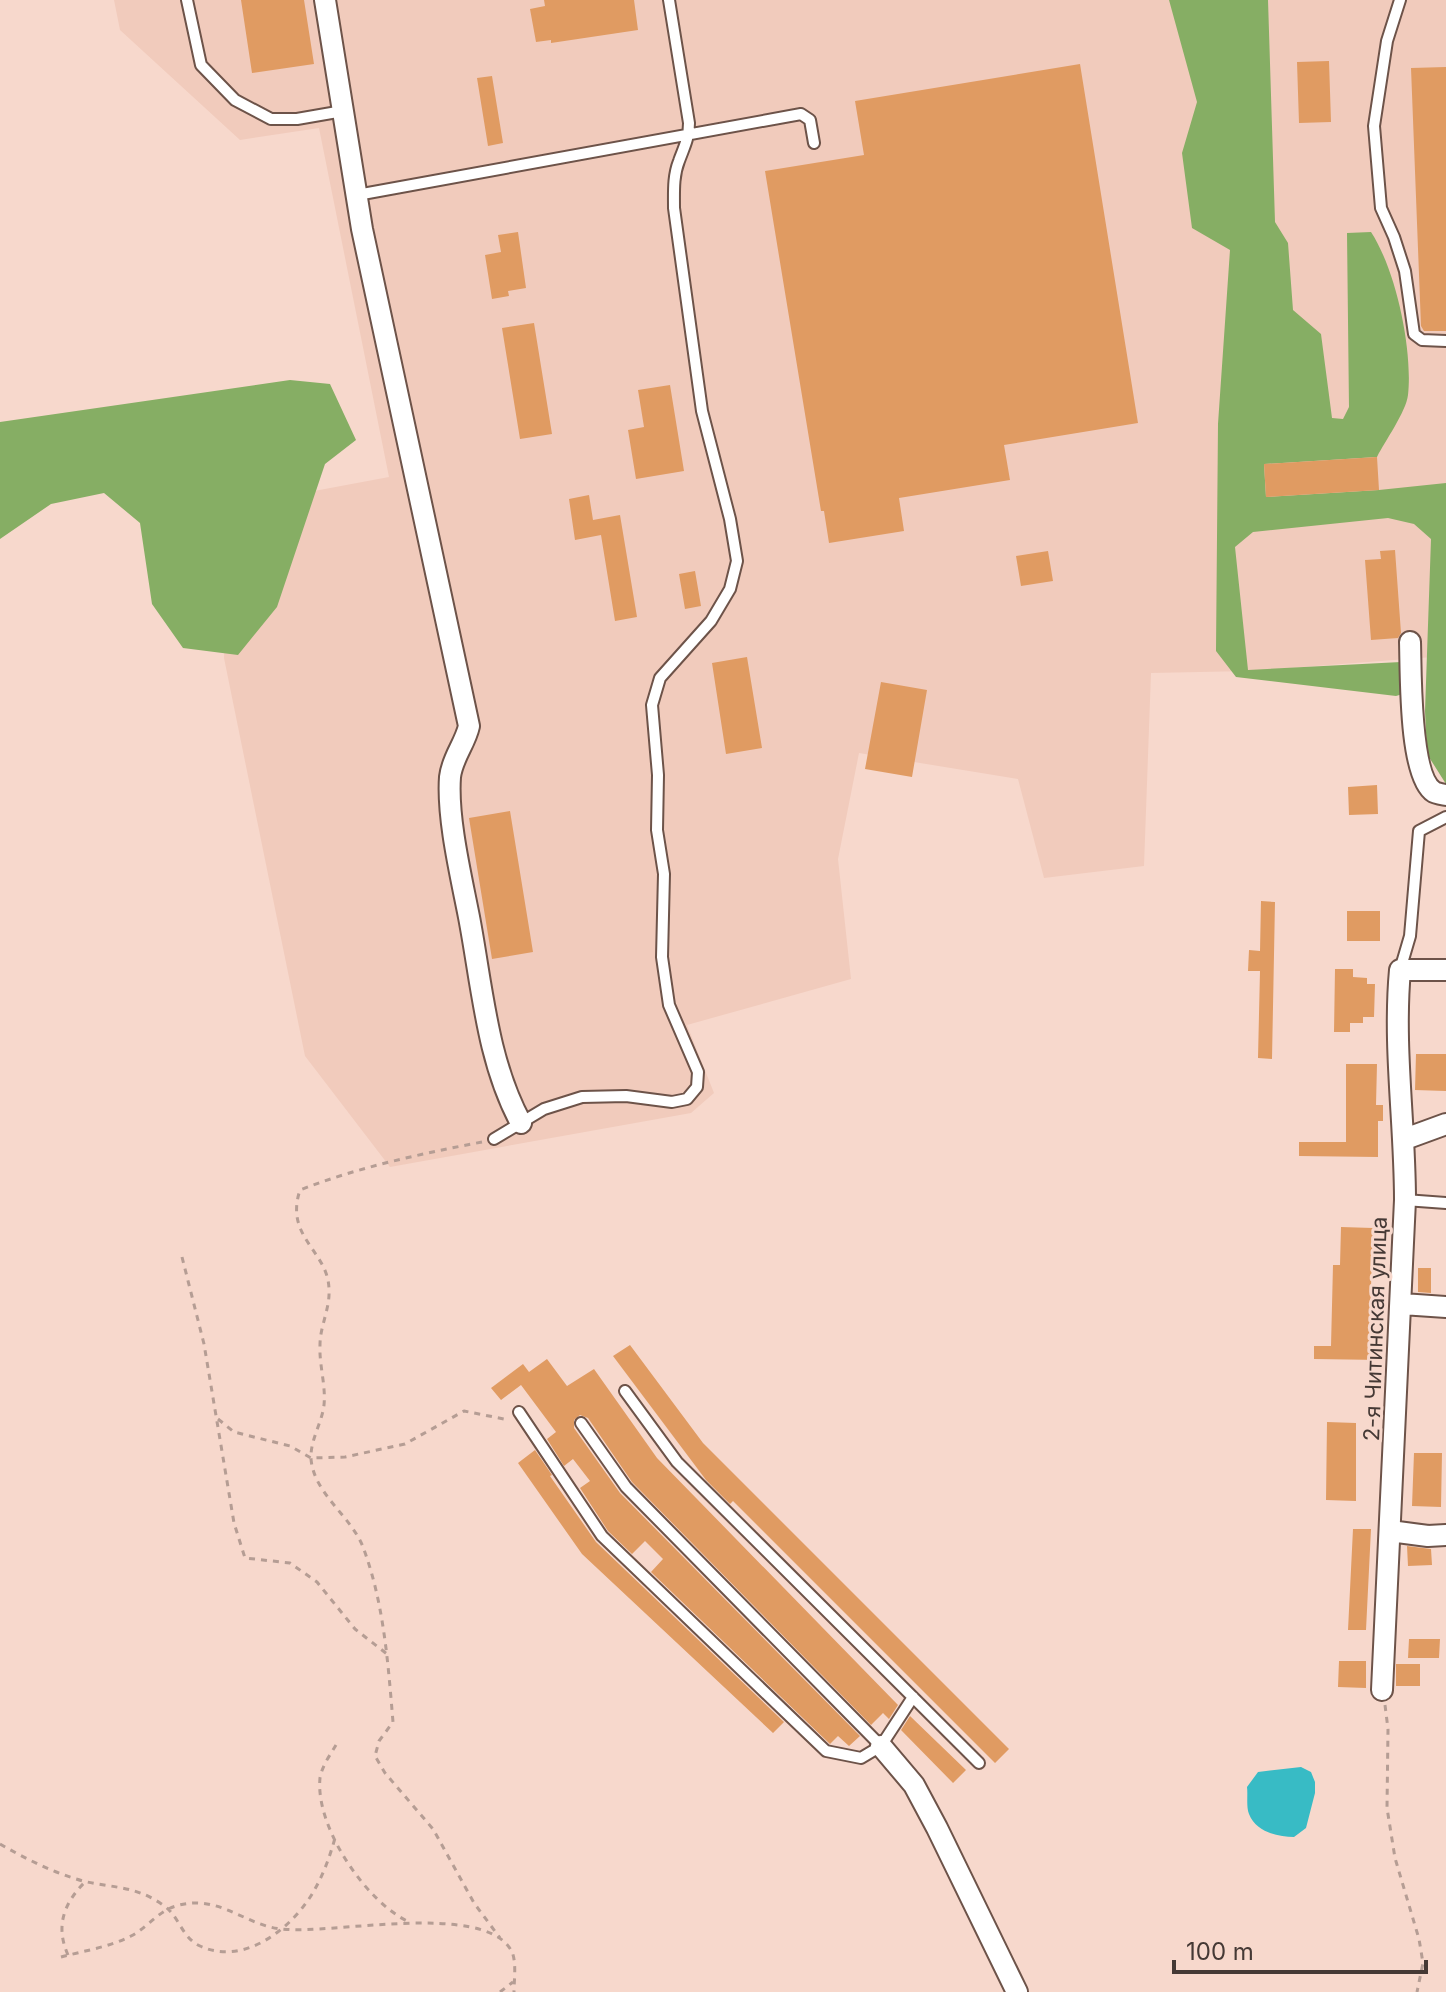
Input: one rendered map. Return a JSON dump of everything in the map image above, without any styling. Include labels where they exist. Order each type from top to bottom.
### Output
[{"type":"street","points":[[325,0],[357,195],[397,397],[469,726],[450,777],[455,840],[500,1079],[521,1123]]},
{"type":"street","points":[[1410,642],[1412,723],[1424,781],[1435,793],[1446,795]]},
{"type":"street","points":[[1400,970],[1446,970]]},
{"type":"street","name":"2-я Читинская улица","points":[[1382,1690],[1405,1200],[1405,1139],[1398,1058],[1400,970]]},
{"type":"street","points":[[1405,1139],[1446,1124]]},
{"type":"street","points":[[1402,1304],[1446,1307]]},
{"type":"street","points":[[1390,1531],[1446,1535]]},
{"type":"street","points":[[881,1746],[914,1785],[926,1806],[1017,1992]]},
{"type":"lane","points":[[187,0],[201,65],[235,100],[271,119],[297,119],[343,111]]},
{"type":"lane","points":[[494,1139],[544,1109],[582,1097],[626,1096],[672,1102],[687,1099],[697,1087],[698,1072],[669,1005],[662,957],[664,874],[657,830],[658,775],[652,705],[660,678],[711,621],[730,589],[737,561],[730,519],[702,411],[674,208],[674,182],[689,132],[669,0]]},
{"type":"lane","points":[[1400,0],[1387,41],[1374,126],[1381,208],[1405,271],[1414,334],[1422,340],[1446,341]]},
{"type":"lane","points":[[357,195],[801,114],[810,120],[814,143]]},
{"type":"lane","points":[[1400,970],[1410,936],[1419,831],[1446,817]]},
{"type":"lane","points":[[1405,1200],[1446,1203]]},
{"type":"lane","points":[[625,1391],[677,1462],[979,1763]]},
{"type":"lane","points":[[519,1412],[602,1536],[826,1751],[861,1758],[881,1746],[913,1697]]},
{"type":"lane","points":[[581,1423],[626,1487],[881,1746]]},
{"type":"path","points":[[494,1139],[405,1157],[300,1190],[297,1222],[308,1246],[326,1270],[329,1290],[320,1344],[324,1407],[311,1458],[316,1479],[362,1545],[379,1607],[387,1654],[393,1722],[379,1741],[375,1756],[385,1773],[433,1829],[474,1903],[512,1952],[514,1992]]},
{"type":"path","points":[[182,1257],[204,1344],[234,1523],[245,1558],[290,1563],[317,1582],[355,1629],[387,1654]]},
{"type":"path","points":[[218,1419],[234,1432],[290,1446],[311,1458],[345,1457],[405,1444],[464,1411],[526,1423]]},
{"type":"path","points":[[1382,1690],[1388,1729],[1387,1808],[1395,1858],[1423,1963],[1417,1992]]},
{"type":"path","points":[[336,1745],[321,1775],[320,1797],[335,1838],[351,1869],[370,1892],[392,1914],[412,1923]]},
{"type":"path","points":[[0,1844],[31,1861],[85,1882],[115,1885],[145,1894],[169,1910],[183,1932],[198,1946],[223,1952],[245,1950],[281,1929],[298,1913],[314,1892],[335,1838]]},
{"type":"path","points":[[68,1955],[61,1940],[61,1923],[67,1903],[85,1882]]},
{"type":"path","points":[[61,1957],[131,1936],[176,1906],[200,1904],[222,1906],[258,1923],[281,1929],[412,1923],[479,1927],[500,1938]]},
{"type":"path","points":[[500,1992],[514,1980]]},
{"type":"shaded area","points":[[114,0],[1446,0],[1446,656],[1249,671],[1151,673],[1144,866],[1044,878],[1018,779],[859,753],[838,859],[851,979],[687,1025],[714,1093],[691,1113],[390,1167],[305,1056],[224,658],[229,507],[389,477],[319,128],[240,140],[120,30]]},
{"type":"green space","points":[[1169,0],[1268,0],[1275,222],[1288,243],[1293,310],[1321,334],[1332,418],[1343,419],[1349,407],[1347,233],[1371,232],[1388,267],[1401,311],[1408,356],[1408,395],[1399,418],[1377,457],[1264,464],[1266,497],[1446,483],[1446,784],[1427,754],[1425,711],[1431,539],[1414,524],[1388,518],[1253,532],[1235,547],[1248,670],[1401,662],[1406,693],[1396,696],[1236,677],[1216,651],[1218,424],[1230,250],[1192,228],[1182,153],[1197,102]]},
{"type":"green space","points":[[290,380],[330,384],[356,440],[325,464],[277,607],[238,655],[183,648],[152,604],[140,523],[104,493],[51,504],[0,539],[0,422]]},
{"type":"water","points":[[1301,1767],[1311,1772],[1315,1782],[1306,1828],[1294,1837],[1262,1829],[1249,1814],[1247,1787],[1258,1772]]},
{"type":"building","points":[[241,0],[304,0],[314,64],[252,73]]},
{"type":"building","points":[[544,0],[634,0],[638,30],[551,43],[551,40],[536,42],[530,9],[545,6]]},
{"type":"building","points":[[1329,61],[1331,122],[1299,123],[1297,62]]},
{"type":"building","points":[[1080,64],[1138,423],[1004,445],[1010,480],[899,498],[904,531],[829,543],[824,511],[821,511],[765,171],[864,155],[855,101]]},
{"type":"building","points":[[1446,67],[1446,331],[1424,331],[1421,326],[1411,68]]},
{"type":"building","points":[[492,76],[503,143],[488,146],[477,78]]},
{"type":"building","points":[[518,232],[526,288],[508,291],[509,296],[492,299],[485,255],[501,252],[498,235]]},
{"type":"building","points":[[534,323],[552,434],[520,439],[502,328]]},
{"type":"building","points":[[670,385],[684,471],[636,479],[628,430],[644,427],[638,390]]},
{"type":"building","points":[[1377,457],[1379,490],[1266,497],[1264,464]]},
{"type":"building","points":[[589,495],[593,520],[620,515],[637,617],[615,621],[601,535],[575,540],[569,499]]},
{"type":"building","points":[[1395,550],[1401,633],[1398,638],[1371,640],[1365,560],[1381,559],[1380,551]]},
{"type":"building","points":[[1048,551],[1053,581],[1021,586],[1016,556]]},
{"type":"building","points":[[695,571],[701,606],[685,609],[679,574]]},
{"type":"building","points":[[747,657],[762,748],[726,754],[712,663]]},
{"type":"building","points":[[881,682],[927,690],[912,777],[865,769]]},
{"type":"building","points":[[1377,785],[1378,814],[1349,815],[1348,787]]},
{"type":"building","points":[[510,811],[533,952],[492,959],[469,818]]},
{"type":"building","points":[[1261,901],[1275,902],[1272,1059],[1258,1058],[1260,971],[1248,971],[1249,950],[1260,951]]},
{"type":"building","points":[[1347,911],[1380,911],[1380,941],[1347,941]]},
{"type":"building","points":[[1335,969],[1353,969],[1353,977],[1367,978],[1367,984],[1375,984],[1374,1017],[1363,1017],[1363,1023],[1350,1023],[1350,1032],[1334,1032]]},
{"type":"building","points":[[1416,1054],[1446,1054],[1446,1091],[1415,1090]]},
{"type":"building","points":[[1346,1064],[1377,1064],[1376,1105],[1383,1105],[1383,1121],[1378,1121],[1378,1157],[1299,1156],[1299,1142],[1346,1142]]},
{"type":"building","points":[[1341,1227],[1373,1228],[1369,1346],[1381,1347],[1381,1360],[1314,1359],[1314,1346],[1331,1346],[1333,1265],[1340,1265]]},
{"type":"building","points":[[1418,1268],[1431,1268],[1431,1293],[1418,1292]]},
{"type":"building","points":[[630,1345],[703,1443],[1009,1749],[995,1763],[733,1501],[730,1504],[706,1480],[613,1356]]},
{"type":"building","points":[[547,1359],[567,1386],[594,1369],[657,1458],[898,1705],[889,1719],[883,1713],[871,1725],[632,1482],[588,1418],[580,1415],[574,1420],[574,1428],[620,1493],[860,1736],[849,1746],[838,1736],[830,1744],[651,1572],[663,1559],[645,1541],[632,1554],[608,1531],[580,1488],[590,1481],[573,1459],[564,1466],[547,1439],[556,1432],[521,1385],[501,1400],[491,1388],[523,1364],[529,1372]]},
{"type":"building","points":[[1327,1422],[1356,1423],[1356,1501],[1326,1500]]},
{"type":"building","points":[[535,1450],[596,1542],[784,1722],[773,1733],[582,1554],[518,1463]]},
{"type":"building","points":[[1414,1453],[1442,1453],[1441,1507],[1412,1506]]},
{"type":"building","points":[[1353,1529],[1371,1529],[1366,1630],[1348,1630]]},
{"type":"building","points":[[1407,1546],[1431,1549],[1432,1565],[1408,1566]]},
{"type":"building","points":[[1409,1639],[1440,1639],[1439,1658],[1408,1658]]},
{"type":"building","points":[[1339,1661],[1366,1661],[1366,1688],[1338,1687]]},
{"type":"building","points":[[1396,1664],[1420,1664],[1420,1686],[1396,1686]]},
{"type":"building","points":[[910,1716],[966,1770],[953,1783],[901,1730]]}]
